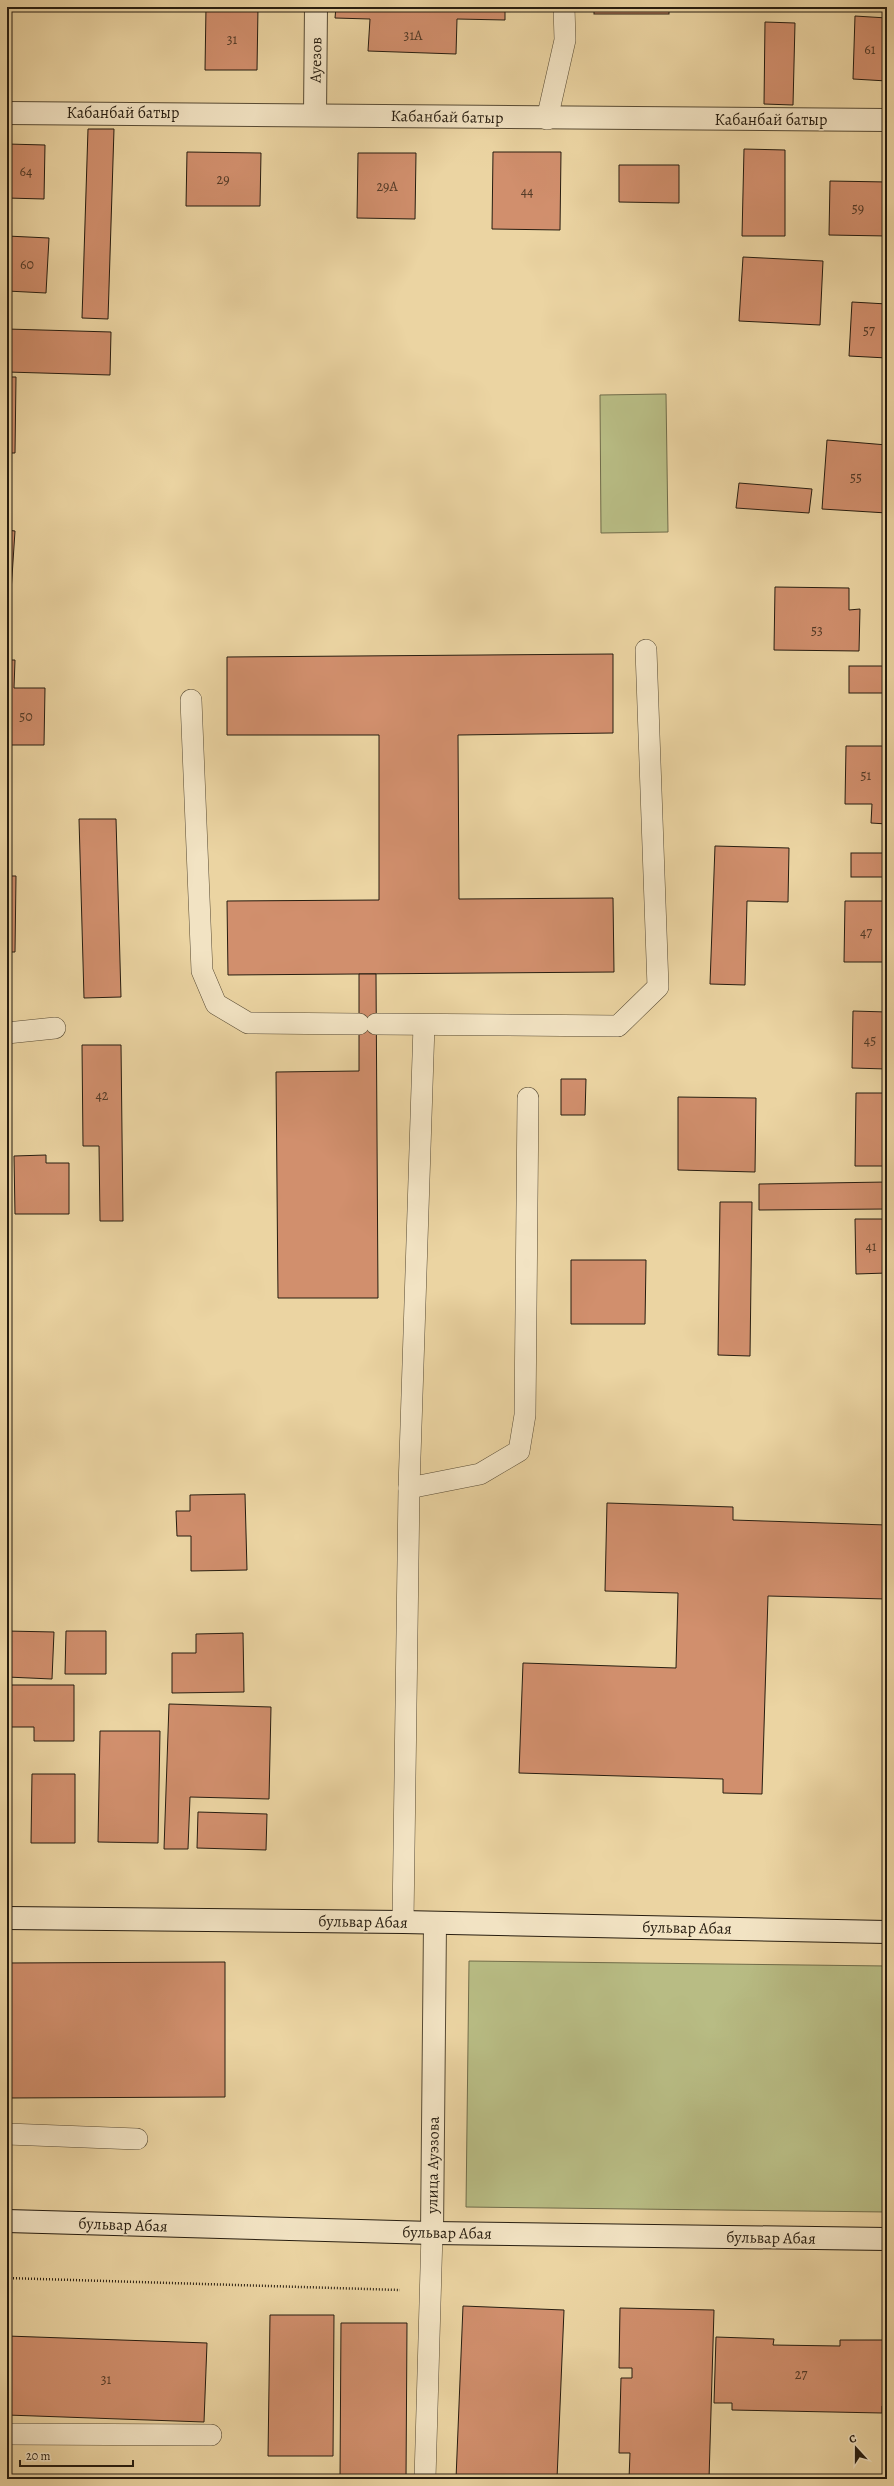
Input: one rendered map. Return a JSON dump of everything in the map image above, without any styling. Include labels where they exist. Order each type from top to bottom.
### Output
[{"type":"main road","name":"Ауезов","points":[[315,114],[316,7]]},
{"type":"main road","name":"Кабанбай батыр","points":[[7,113],[315,114],[547,119],[887,120]]},
{"type":"main road","name":"бульвар Абая","points":[[7,1918],[403,1922],[887,1932]]},
{"type":"main road","name":"улица Ауэзова","points":[[432,2233],[435,1923]]},
{"type":"main road","name":"бульвар Абая","points":[[7,2221],[432,2233],[887,2239]]},
{"type":"lane","points":[[547,119],[565,40],[564,7]]},
{"type":"lane","points":[[191,700],[202,971],[216,1004],[248,1024],[618,1026],[658,987],[646,650]]},
{"type":"lane","points":[[403,1922],[409,1488],[424,1025]]},
{"type":"lane","points":[[7,1033],[55,1028]]},
{"type":"lane","points":[[409,1488],[480,1474],[519,1451],[525,1415],[528,1098]]},
{"type":"lane","points":[[7,2134],[137,2139]]},
{"type":"lane","name":"улица Ауэзова","points":[[425,2479],[432,2233]]},
{"type":"lane","points":[[7,2434],[211,2435]]},
{"type":"path","points":[[7,2278],[430,2291]]},
{"type":"green space","points":[[666,394],[668,532],[601,533],[600,395]]},
{"type":"green space","points":[[469,1961],[887,1966],[887,2212],[466,2207]]},
{"type":"building","points":[[206,7],[258,7],[257,70],[205,70]]},
{"type":"building","points":[[336,7],[505,7],[505,20],[457,19],[456,54],[368,51],[370,19],[335,18]]},
{"type":"building","points":[[594,7],[669,7],[669,14],[594,14]]},
{"type":"building","points":[[855,16],[887,18],[887,81],[853,79]]},
{"type":"building","points":[[765,22],[795,23],[793,105],[764,104]]},
{"type":"building","points":[[88,129],[114,129],[108,319],[82,318]]},
{"type":"building","points":[[7,144],[45,145],[44,199],[7,198]]},
{"type":"building","points":[[744,149],[785,150],[785,236],[742,236]]},
{"type":"building","points":[[187,152],[261,153],[260,206],[186,206]]},
{"type":"building","points":[[493,152],[561,152],[560,230],[492,229]]},
{"type":"building","points":[[358,153],[416,153],[415,219],[357,218]]},
{"type":"building","points":[[619,165],[679,165],[679,203],[619,202]]},
{"type":"building","points":[[830,181],[887,182],[887,236],[829,235]]},
{"type":"building","points":[[7,236],[49,238],[46,293],[7,291]]},
{"type":"building","points":[[743,257],[823,261],[820,325],[739,321]]},
{"type":"building","points":[[852,302],[887,304],[887,358],[849,356]]},
{"type":"building","points":[[7,329],[111,332],[110,375],[7,372]]},
{"type":"building","points":[[7,377],[16,377],[15,453],[7,453]]},
{"type":"building","points":[[827,440],[887,445],[887,513],[822,509]]},
{"type":"building","points":[[739,483],[812,489],[809,513],[736,508]]},
{"type":"building","points":[[7,530],[15,531],[11,592],[7,592]]},
{"type":"building","points":[[775,587],[849,588],[849,610],[860,609],[859,651],[774,650]]},
{"type":"building","points":[[613,654],[613,733],[458,735],[459,899],[613,898],[614,972],[228,975],[227,901],[379,900],[379,735],[227,735],[227,657]]},
{"type":"building","points":[[7,660],[15,660],[14,688],[45,688],[44,745],[7,745]]},
{"type":"building","points":[[849,666],[887,666],[887,693],[849,693]]},
{"type":"building","points":[[846,746],[887,746],[887,824],[871,823],[872,804],[845,804]]},
{"type":"building","points":[[79,819],[116,819],[121,997],[84,998]]},
{"type":"building","points":[[715,846],[789,848],[788,902],[747,901],[745,985],[710,984]]},
{"type":"building","points":[[851,853],[887,853],[887,877],[851,877]]},
{"type":"building","points":[[7,876],[16,876],[15,952],[7,952]]},
{"type":"building","points":[[845,901],[887,901],[887,962],[844,962]]},
{"type":"building","points":[[359,974],[376,974],[378,1298],[278,1298],[276,1072],[359,1071]]},
{"type":"building","points":[[853,1011],[887,1012],[887,1069],[852,1068]]},
{"type":"building","points":[[82,1045],[121,1045],[123,1221],[100,1221],[99,1146],[83,1146]]},
{"type":"building","points":[[7,1050],[8,1119],[7,1119]]},
{"type":"building","points":[[561,1079],[586,1079],[585,1115],[561,1115]]},
{"type":"building","points":[[856,1093],[887,1093],[887,1166],[855,1166]]},
{"type":"building","points":[[678,1097],[756,1098],[755,1172],[678,1170]]},
{"type":"building","points":[[46,1155],[46,1163],[69,1163],[69,1214],[15,1214],[14,1156]]},
{"type":"building","points":[[887,1182],[887,1209],[759,1210],[759,1184]]},
{"type":"building","points":[[720,1202],[752,1202],[750,1356],[718,1355]]},
{"type":"building","points":[[855,1219],[887,1219],[887,1273],[856,1274]]},
{"type":"building","points":[[571,1260],[646,1260],[645,1324],[571,1324]]},
{"type":"building","points":[[245,1494],[247,1570],[191,1571],[191,1536],[177,1536],[176,1511],[190,1511],[190,1495]]},
{"type":"building","points":[[607,1503],[733,1507],[733,1520],[887,1525],[887,1599],[768,1596],[762,1794],[723,1793],[723,1779],[519,1773],[523,1663],[676,1668],[678,1593],[605,1591]]},
{"type":"building","points":[[7,1631],[54,1632],[52,1679],[7,1677]]},
{"type":"building","points":[[66,1631],[106,1631],[106,1674],[65,1674]]},
{"type":"building","points":[[243,1633],[244,1692],[172,1693],[172,1653],[196,1653],[196,1634]]},
{"type":"building","points":[[7,1685],[74,1685],[74,1741],[34,1741],[34,1727],[7,1727]]},
{"type":"building","points":[[169,1704],[271,1707],[269,1799],[190,1797],[188,1849],[164,1849]]},
{"type":"building","points":[[100,1731],[160,1731],[158,1843],[98,1842]]},
{"type":"building","points":[[32,1774],[75,1774],[75,1843],[31,1843]]},
{"type":"building","points":[[198,1812],[267,1814],[266,1850],[197,1848]]},
{"type":"building","points":[[225,1962],[225,2097],[7,2098],[7,1963]]},
{"type":"building","points":[[463,2306],[564,2310],[557,2479],[456,2479]]},
{"type":"building","points":[[620,2308],[714,2310],[709,2479],[629,2479],[630,2453],[619,2453],[621,2378],[632,2378],[632,2368],[619,2368]]},
{"type":"building","points":[[270,2315],[334,2315],[333,2456],[268,2456]]},
{"type":"building","points":[[341,2323],[407,2323],[406,2479],[340,2479]]},
{"type":"building","points":[[7,2336],[207,2343],[204,2422],[7,2415]]},
{"type":"building","points":[[716,2337],[774,2339],[773,2345],[840,2346],[840,2340],[887,2340],[887,2406],[882,2406],[882,2413],[732,2410],[732,2403],[714,2403]]}]
